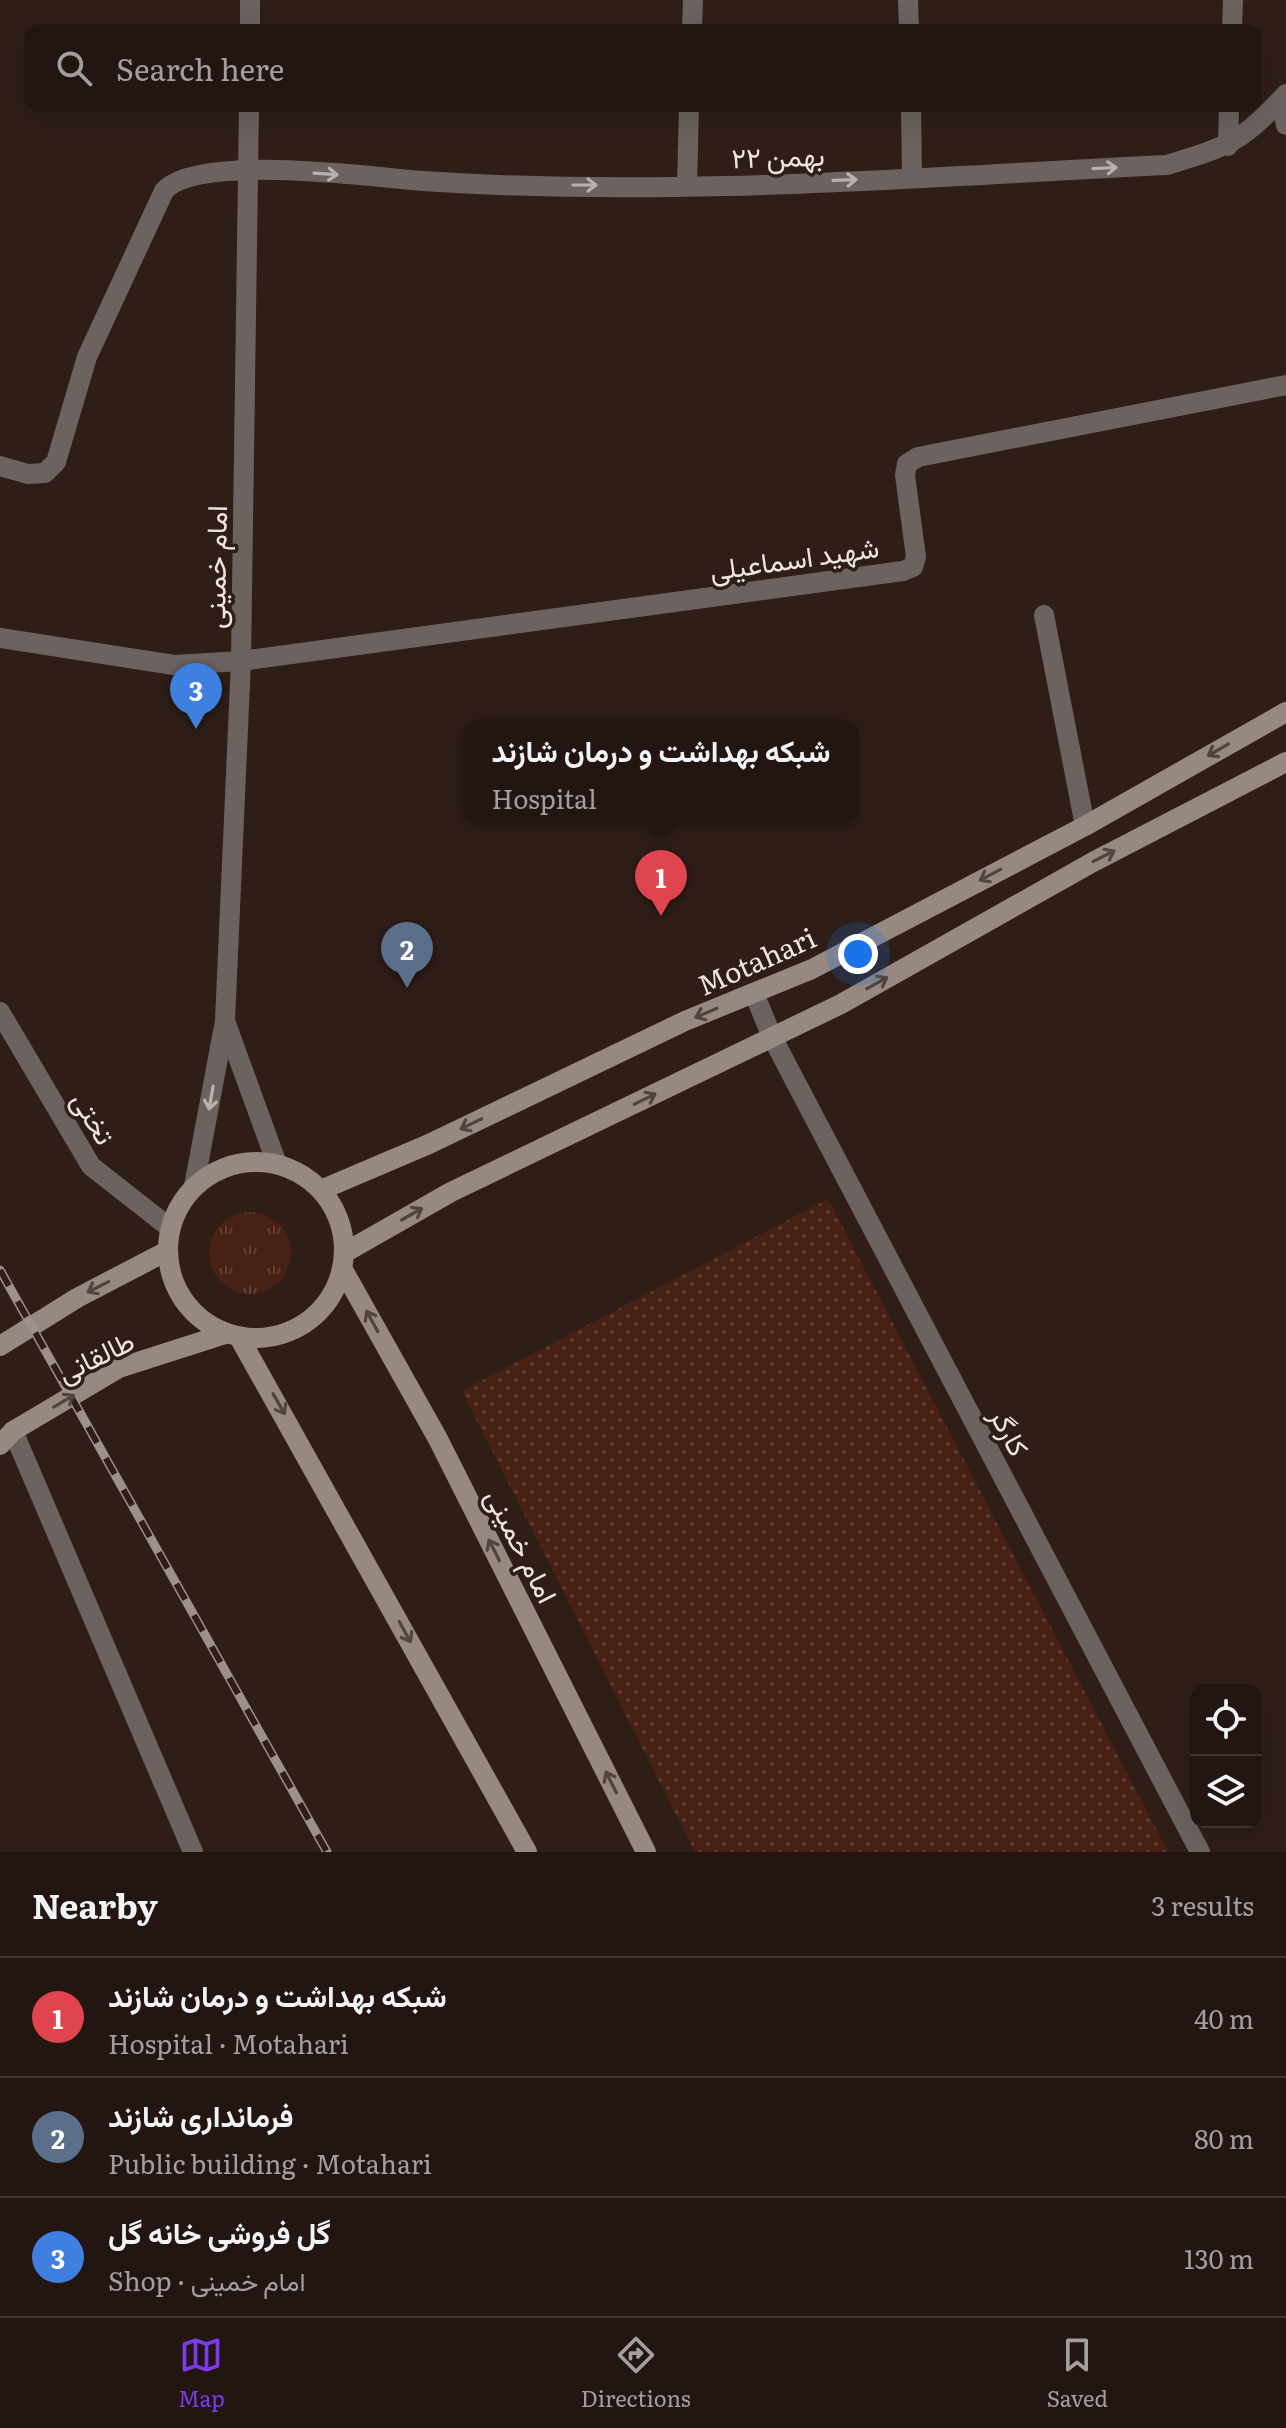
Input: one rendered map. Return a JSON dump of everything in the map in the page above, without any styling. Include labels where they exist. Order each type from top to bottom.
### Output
[{"type":"main road","name":"Motahari","points":[[321,1190],[429,1144],[685,1021],[812,969],[1085,826],[1286,712]]},
{"type":"main road","points":[[343,1260],[451,1192],[841,1004],[1093,862],[1286,762]]},
{"type":"main road","points":[[233,1164],[277,1164],[301,1174],[321,1190],[334,1208],[342,1230],[343,1260],[333,1294],[316,1315],[266,1338],[232,1336],[202,1321],[183,1302],[171,1278],[167,1251],[170,1228],[180,1205],[194,1186],[233,1164]]},
{"type":"main road","name":"طالقانی","points":[[0,1346],[77,1298],[167,1251]]},
{"type":"main road","name":"امام خمینی","points":[[343,1260],[438,1439],[646,1852]]},
{"type":"main road","points":[[232,1336],[527,1852]]},
{"type":"main road","name":"طالقانی","points":[[6,1438],[119,1368],[232,1336]]},
{"type":"street","points":[[250,0],[250,24]]},
{"type":"street","points":[[692,24],[693,0]]},
{"type":"street","points":[[908,0],[909,24]]},
{"type":"street","points":[[1232,24],[1233,0]]},
{"type":"street","points":[[1283,96],[1286,125]]},
{"type":"street","name":"۲۲ بهمن","points":[[0,466],[28,474],[45,473],[56,462],[87,357],[164,191],[172,181],[184,176],[248,169],[479,185],[687,186],[1167,165],[1228,146],[1249,133],[1283,96]]},
{"type":"street","name":"امام خمینی","points":[[249,112],[241,661],[225,1021],[277,1164]]},
{"type":"street","points":[[687,186],[689,112]]},
{"type":"street","points":[[911,112],[912,178]]},
{"type":"street","points":[[1228,146],[1229,112]]},
{"type":"street","name":"شهید اسماعیلی","points":[[241,661],[903,571],[913,567],[916,557],[905,475],[907,464],[918,457],[1286,385]]},
{"type":"street","points":[[1044,615],[1085,826]]},
{"type":"street","points":[[0,638],[174,665],[241,661]]},
{"type":"street","name":"کارگر","points":[[754,993],[772,1037],[1200,1852]]},
{"type":"street","name":"تختی","points":[[0,1012],[91,1166],[170,1228]]},
{"type":"street","points":[[194,1186],[225,1021]]},
{"type":"street","points":[[6,1438],[193,1852]]},
{"type":"green space","points":[[828,1199],[1168,1852],[695,1852],[462,1391]]},
{"type":"green space","points":[[250,1212],[266,1215],[279,1224],[288,1237],[291,1253],[288,1269],[279,1282],[266,1291],[250,1294],[234,1291],[221,1282],[212,1269],[209,1253],[212,1237],[221,1224],[234,1215]]},
{"type":"railway","points":[[0,1270],[327,1852]]},
{"type":"place","name":"گل فروشی خانه گل","points":[[196,729]]},
{"type":"place","name":"شبکه بهداشت و درمان شازند","points":[[661,916]]},
{"type":"place","name":"فرمانداری شازند","points":[[407,988]]}]
